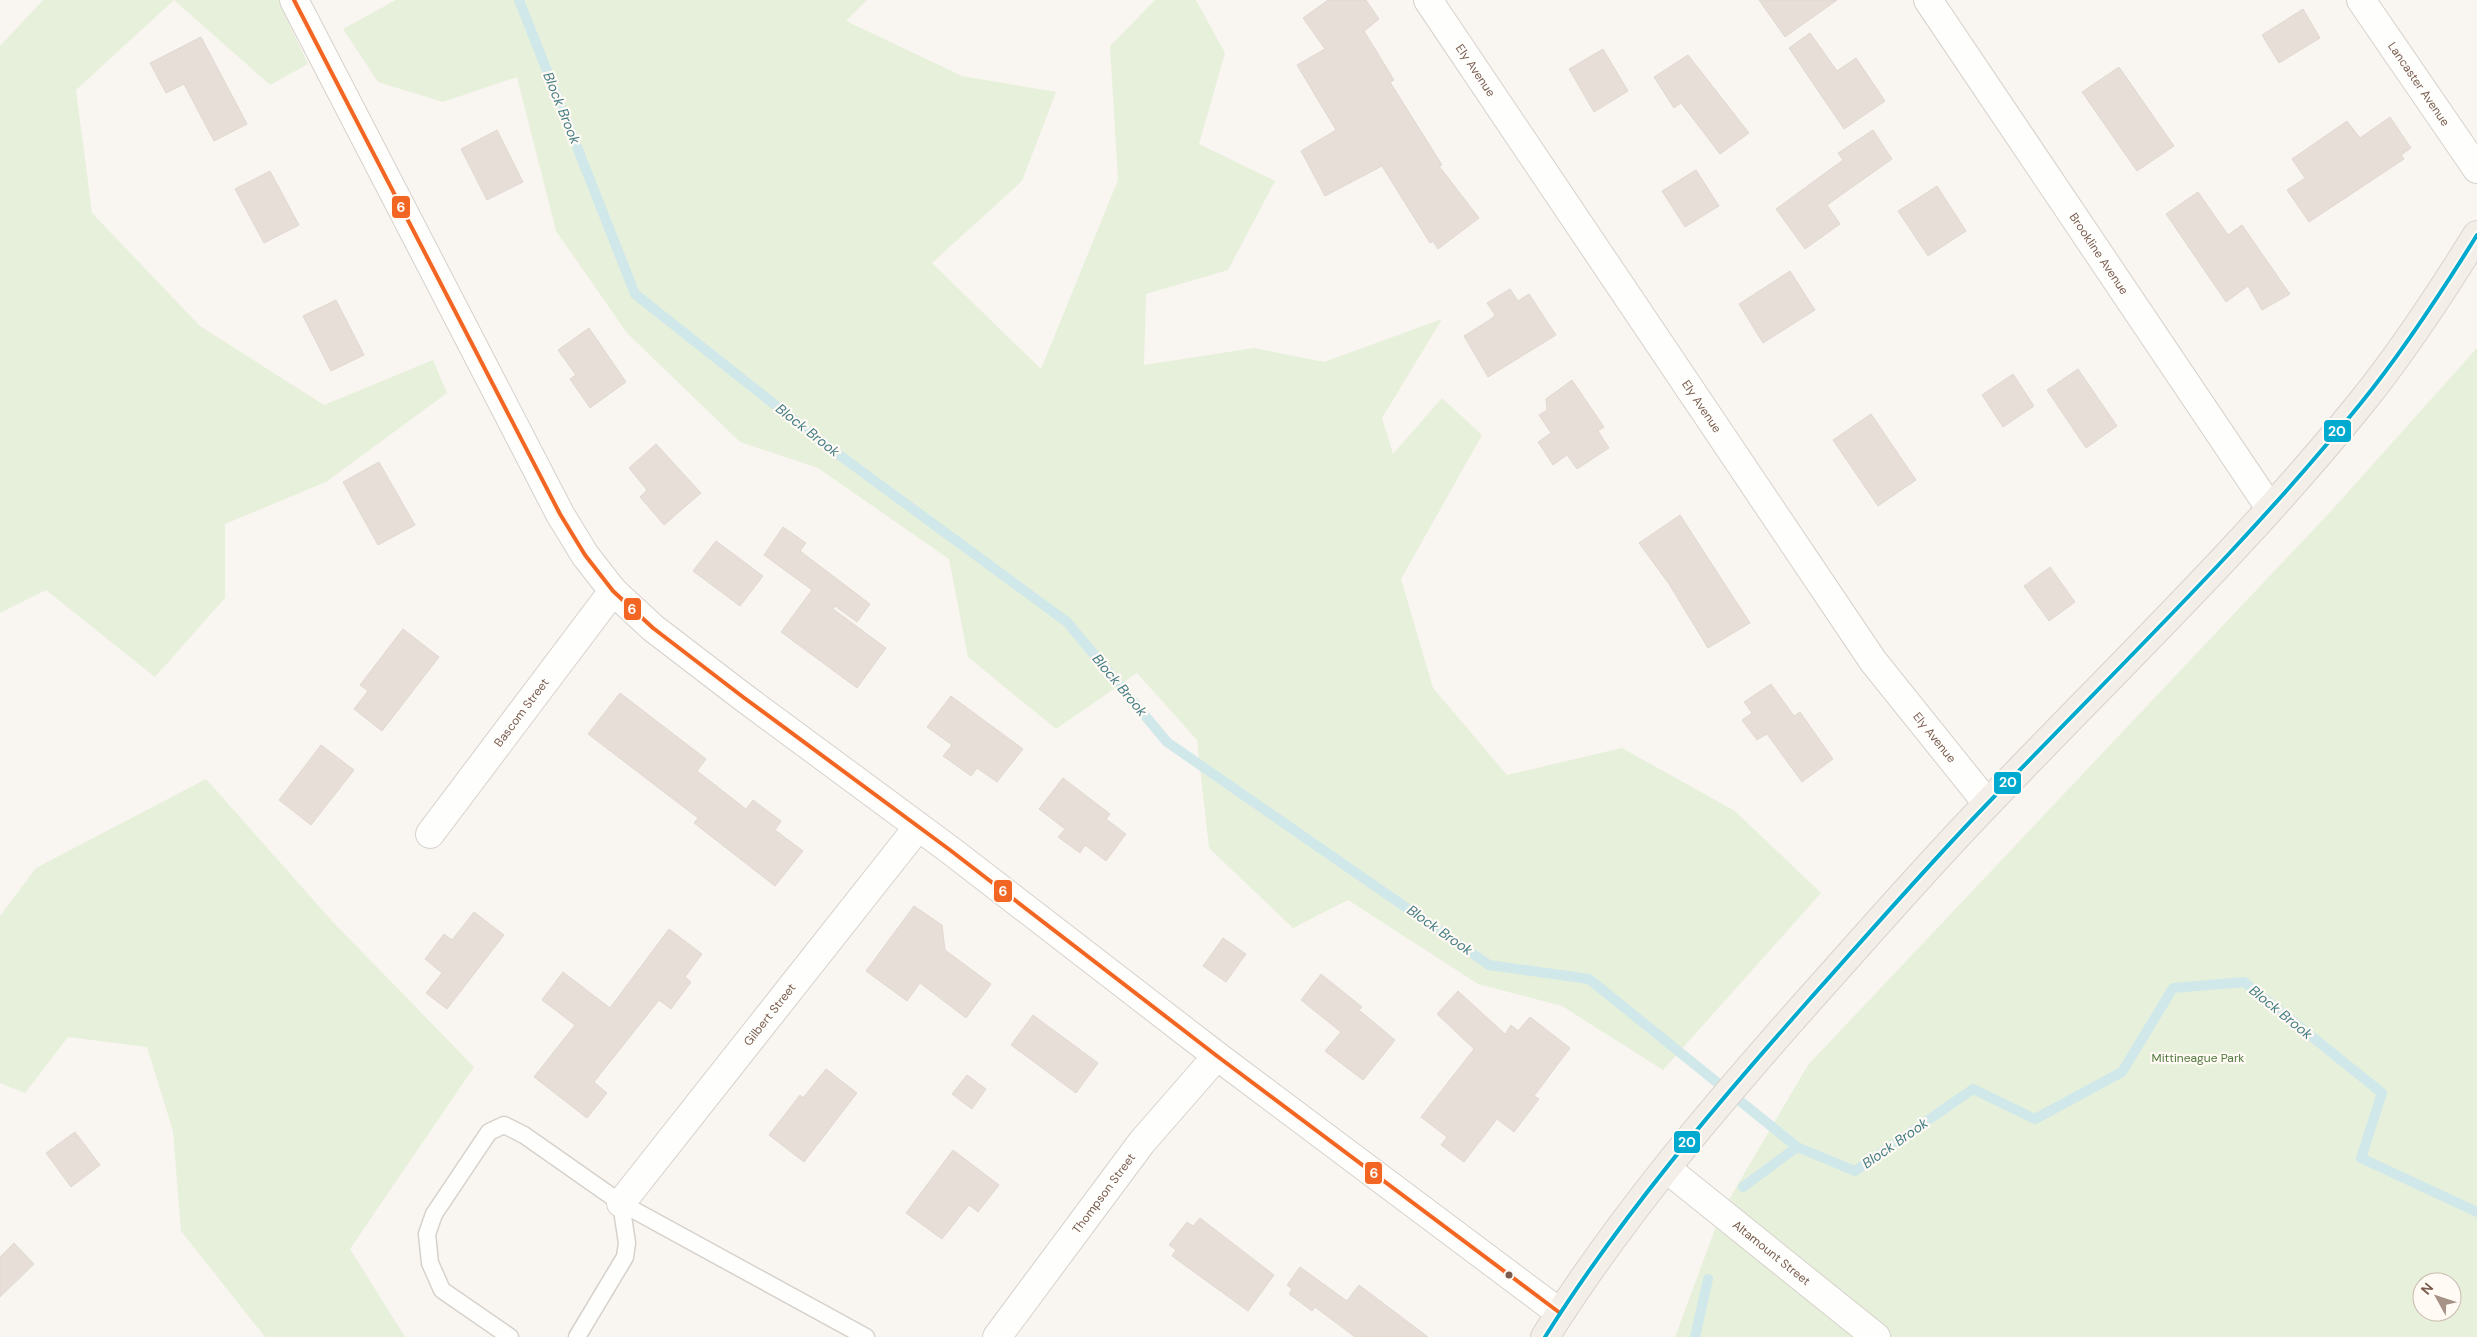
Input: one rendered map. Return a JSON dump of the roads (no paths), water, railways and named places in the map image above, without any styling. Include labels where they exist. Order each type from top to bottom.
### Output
[{"type":"main road","points":[[1545,1337],[1560,1313],[1667,1169],[1738,1080],[1987,803],[2200,585],[2336,433],[2386,370],[2431,307],[2477,235]]},
{"type":"street","points":[[294,0],[560,514],[585,556],[613,591],[653,628],[735,692],[918,827],[1217,1056],[1560,1313]]},
{"type":"street","name":"Ely Avenue","points":[[1428,0],[1873,660],[1987,803]]},
{"type":"street","name":"Brookline Avenue","points":[[1928,0],[2270,508]]},
{"type":"street","name":"Lancaster Avenue","points":[[2361,0],[2477,169]]},
{"type":"street","name":"Bascom Street","points":[[430,834],[613,591]]},
{"type":"street","name":"Gilbert Street","points":[[621,1203],[918,827]]},
{"type":"street","name":"Thompson Street","points":[[997,1337],[1142,1142],[1217,1056]]},
{"type":"street","name":"Altamount Street","points":[[1667,1169],[1876,1337]]},
{"type":"lane","points":[[510,1337],[442,1290],[430,1263],[427,1234],[434,1214],[489,1132],[504,1125],[524,1135],[621,1203],[866,1337]]},
{"type":"lane","points":[[576,1337],[625,1257],[628,1243],[621,1203]]},
{"type":"waterway","name":"Block Brook","points":[[519,0],[635,294],[827,446],[1067,622],[1167,742],[1489,965],[1589,979],[1797,1147],[1855,1171],[1973,1089],[2035,1119],[2122,1072],[2173,988],[2244,982],[2382,1093],[2361,1158],[2477,1212]]},
{"type":"waterway","points":[[1743,1187],[1797,1147]]},
{"type":"waterway","points":[[1695,1337],[1708,1279]]},
{"type":"park label","name":"Mittineague Park","points":[[2198,1058]]}]
